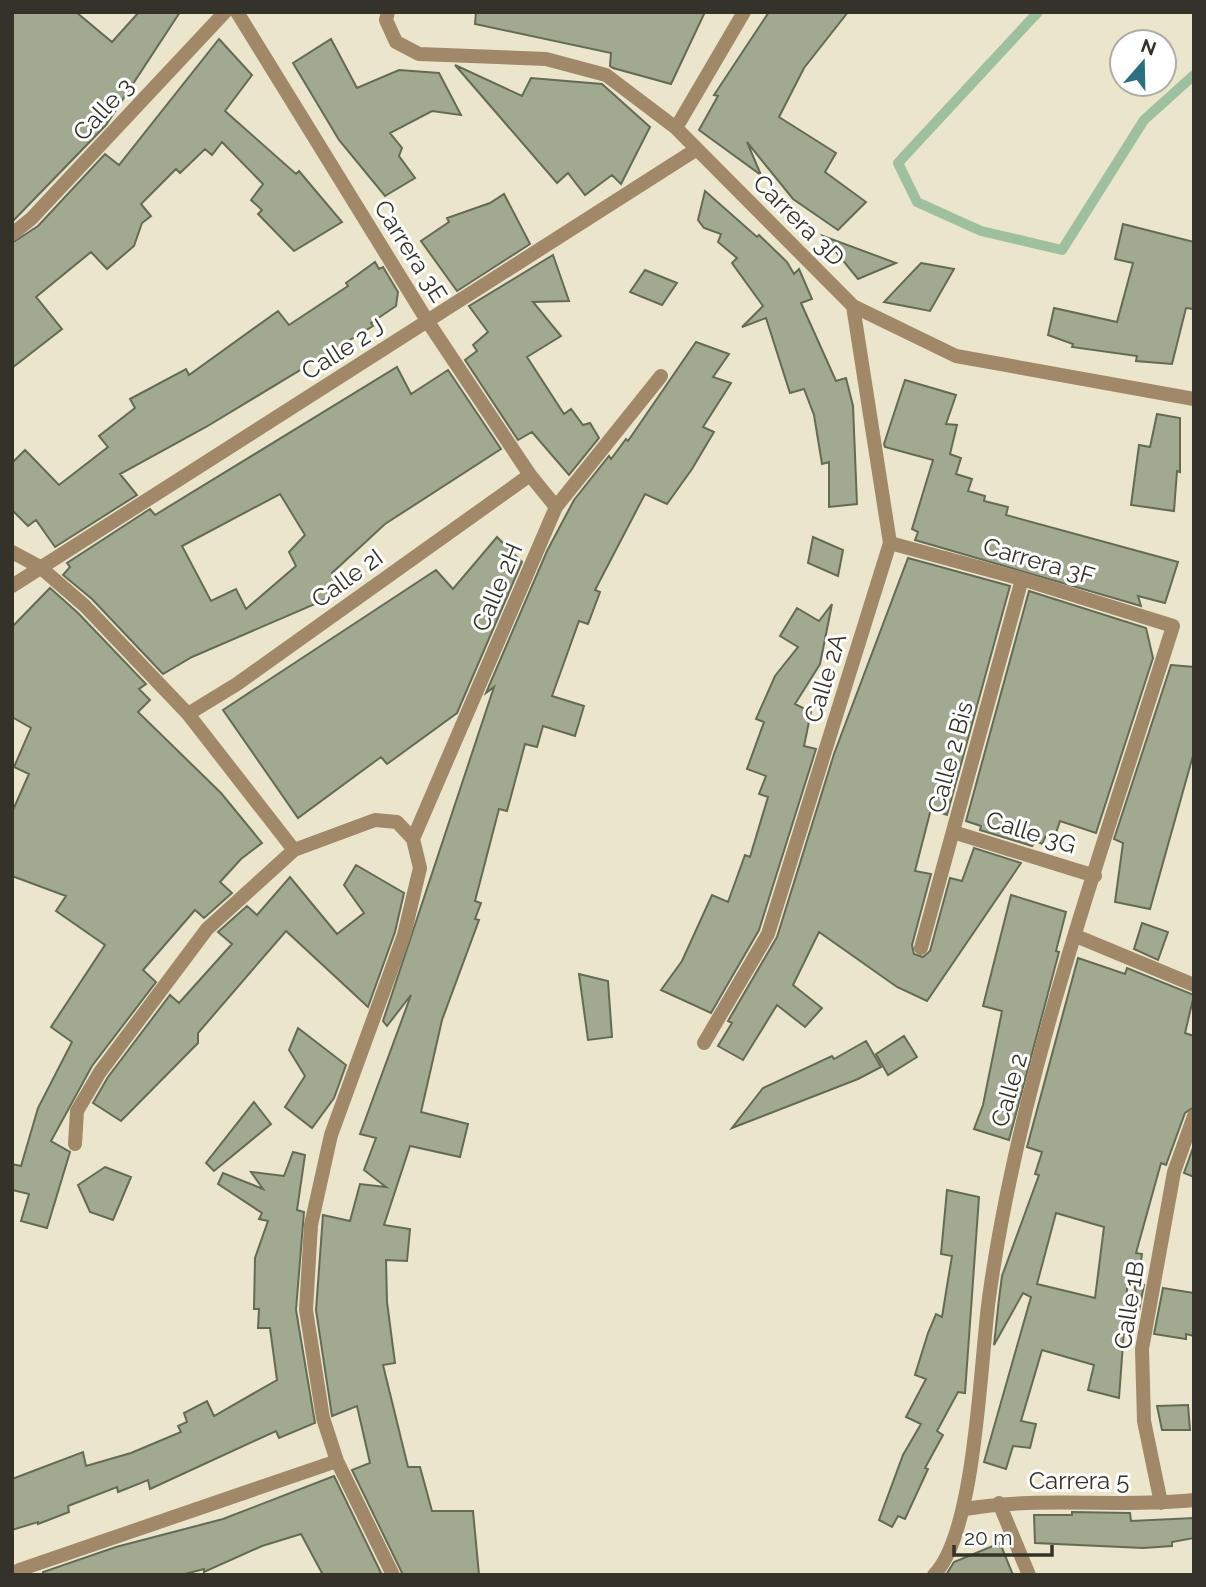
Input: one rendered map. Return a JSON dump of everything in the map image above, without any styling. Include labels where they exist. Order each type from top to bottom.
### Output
[{"type":"street","name":"Calle 3","points":[[12,234],[31,219],[225,12]]},
{"type":"street","name":"Carrera 3E","points":[[237,12],[428,322],[530,475],[556,507]]},
{"type":"street","name":"Carrera 3D","points":[[388,12],[386,20],[396,42],[419,54],[546,59],[606,75],[676,128],[853,306],[956,356],[1194,399]]},
{"type":"street","points":[[676,128],[744,12]]},
{"type":"street","name":"Calle 2 J","points":[[12,586],[697,149]]},
{"type":"street","name":"Calle 2A","points":[[704,1043],[768,933],[890,543],[853,306]]},
{"type":"street","name":"Calle 2H","points":[[413,839],[556,507],[661,376]]},
{"type":"street","name":"Calle 2I","points":[[188,714],[237,684],[530,475]]},
{"type":"street","name":"Carrera 3F","points":[[890,543],[1022,579],[1173,626]]},
{"type":"street","points":[[12,552],[40,567],[85,606],[188,714],[294,850]]},
{"type":"street","name":"Calle 2 Bis","points":[[921,948],[1022,579]]},
{"type":"street","name":"Calle 2","points":[[934,1575],[945,1564],[965,1510],[989,1297],[1017,1142],[1076,936],[1173,626]]},
{"type":"street","points":[[75,1144],[78,1111],[100,1072],[207,929],[294,850],[376,820],[397,822],[413,839],[419,868],[404,935],[331,1135],[311,1225],[306,1310],[323,1418],[337,1461],[393,1575]]},
{"type":"street","name":"Calle 3G","points":[[953,832],[1095,876]]},
{"type":"street","points":[[1076,936],[1194,985]]},
{"type":"street","name":"Calle 1B","points":[[1161,1503],[1144,1421],[1142,1349],[1174,1172],[1194,1116]]},
{"type":"street","points":[[19,1570],[337,1461]]},
{"type":"street","name":"Carrera 5","points":[[965,1510],[999,1503],[1161,1503],[1194,1500]]},
{"type":"street","points":[[999,1503],[1028,1575]]},
{"type":"building","points":[[12,12],[76,12],[112,42],[139,12],[180,12],[106,125],[12,222]]},
{"type":"building","points":[[476,12],[705,12],[671,84],[613,68],[610,66],[611,53],[475,24]]},
{"type":"building","points":[[769,12],[848,12],[804,68],[779,117],[836,153],[825,172],[866,202],[838,230],[793,199],[747,142],[761,175],[699,130],[718,96],[714,95]]},
{"type":"building","points":[[219,39],[252,75],[225,111],[296,174],[299,171],[342,222],[294,251],[258,214],[262,210],[251,200],[263,184],[222,142],[212,155],[205,149],[180,173],[176,169],[141,204],[151,216],[142,223],[134,246],[107,269],[91,252],[36,297],[62,329],[12,368],[12,243],[38,226],[105,154],[119,165]]},
{"type":"building","points":[[331,39],[357,88],[399,70],[439,73],[461,115],[432,111],[390,133],[402,148],[399,156],[415,178],[385,196],[339,140],[293,63]]},
{"type":"building","points":[[455,65],[522,96],[531,78],[602,84],[650,127],[621,184],[612,175],[585,195],[568,173],[557,183]]},
{"type":"building","points":[[705,191],[757,237],[759,235],[787,262],[794,274],[799,269],[812,299],[801,303],[836,381],[846,378],[853,406],[857,504],[829,507],[829,462],[822,464],[814,415],[804,389],[790,393],[766,318],[742,327],[763,306],[732,263],[737,258],[718,242],[721,234],[704,228],[698,220]]},
{"type":"building","points":[[504,194],[530,244],[457,291],[421,241],[449,222],[447,218],[490,203]]},
{"type":"building","points":[[1123,224],[1194,242],[1194,309],[1186,308],[1172,364],[1136,361],[1137,356],[1072,347],[1073,344],[1048,335],[1054,308],[1117,322],[1133,263],[1115,259]]},
{"type":"building","points":[[823,236],[896,263],[858,279]]},
{"type":"building","points":[[553,255],[569,301],[533,302],[561,336],[527,357],[564,414],[571,409],[583,425],[590,423],[599,438],[569,475],[532,432],[518,440],[465,360],[477,351],[473,345],[488,332],[469,306]]},
{"type":"building","points":[[375,262],[379,269],[383,267],[398,292],[396,306],[371,323],[373,326],[206,427],[120,474],[137,495],[55,547],[36,520],[28,526],[12,510],[12,463],[25,450],[59,485],[108,447],[99,436],[135,408],[130,399],[186,369],[189,375],[278,311],[289,325],[348,286],[346,283]]},
{"type":"building","points":[[921,263],[954,269],[930,311],[884,302]]},
{"type":"building","points":[[645,270],[677,283],[662,305],[630,292]]},
{"type":"building","points":[[696,342],[729,354],[713,377],[731,383],[703,427],[714,432],[667,504],[645,494],[595,590],[600,592],[588,624],[579,621],[552,696],[584,706],[575,736],[543,726],[537,747],[525,744],[507,811],[499,809],[475,901],[481,903],[475,919],[479,920],[442,1020],[421,1112],[468,1124],[460,1157],[410,1146],[384,1225],[410,1229],[407,1261],[386,1260],[387,1302],[395,1363],[383,1365],[408,1467],[420,1467],[432,1511],[473,1511],[479,1575],[403,1575],[352,1470],[370,1463],[357,1406],[332,1416],[316,1310],[323,1215],[350,1221],[360,1184],[386,1187],[364,1170],[376,1138],[360,1134],[411,995],[387,1026],[383,1021],[494,687],[486,693],[547,551],[574,500],[609,456],[611,459],[626,439],[628,441]]},
{"type":"building","points":[[397,367],[411,394],[448,370],[501,449],[385,524],[332,573],[345,591],[192,657],[163,674],[92,599],[63,575],[70,567],[67,563],[150,509],[155,515]],"holes":[[[280,494],[305,535],[289,552],[296,566],[246,609],[236,589],[211,601],[182,546]]]},
{"type":"building","points":[[905,380],[956,395],[946,424],[957,425],[950,454],[961,458],[956,474],[972,479],[968,491],[985,496],[984,501],[1008,507],[1006,515],[1178,562],[1165,603],[1138,596],[1141,606],[915,540],[918,532],[912,529],[933,460],[885,447],[884,444]]},
{"type":"building","points":[[1157,414],[1180,418],[1180,472],[1177,471],[1174,511],[1131,505],[1139,445],[1150,447]]},
{"type":"building","points":[[497,537],[522,562],[457,713],[387,764],[381,757],[298,818],[223,710],[436,570],[453,589]]},
{"type":"building","points":[[813,537],[843,550],[838,576],[808,563]]},
{"type":"building","points":[[908,558],[1010,586],[947,815],[931,809],[915,871],[931,874],[912,945],[914,954],[923,957],[930,951],[950,878],[962,881],[974,848],[1021,863],[927,1001],[897,987],[819,932],[793,985],[822,1008],[805,1027],[777,1005],[743,1060],[718,1046],[732,1023],[728,1021],[777,937],[834,754]]},
{"type":"building","points":[[50,588],[78,613],[146,684],[139,689],[150,700],[138,712],[221,793],[262,843],[241,859],[220,882],[232,893],[204,918],[195,910],[143,970],[156,982],[92,1066],[51,1141],[70,1152],[47,1228],[21,1221],[29,1194],[12,1190],[12,1164],[21,1166],[38,1108],[72,1042],[51,1027],[105,945],[56,911],[66,896],[12,876],[12,812],[29,774],[14,767],[31,728],[12,717],[12,627]]},
{"type":"building","points":[[1029,591],[1146,628],[1153,658],[1096,833],[1060,821],[1055,836],[1047,833],[1042,844],[1036,841],[1032,846],[980,830],[981,826],[966,821]]},
{"type":"building","points":[[832,604],[820,664],[795,704],[811,712],[804,746],[816,749],[759,930],[711,1013],[661,990],[682,961],[712,895],[728,902],[745,855],[750,857],[768,797],[759,794],[766,776],[747,769],[764,722],[756,719],[775,676],[798,647],[780,636],[797,608],[819,621]]},
{"type":"building","points":[[1171,665],[1194,667],[1194,752],[1150,909],[1115,902],[1123,843],[1114,839]]},
{"type":"building","points":[[356,865],[404,893],[395,932],[368,1007],[286,931],[198,1033],[198,1043],[121,1121],[93,1103],[108,1077],[170,995],[179,1003],[232,944],[218,932],[247,906],[257,915],[290,877],[337,934],[364,913],[344,885]]},
{"type":"building","points":[[1011,895],[1066,912],[1056,951],[1059,952],[1009,1140],[974,1129],[983,1105],[1002,1011],[983,1006]]},
{"type":"building","points":[[1142,923],[1168,932],[1158,960],[1134,949]]},
{"type":"building","points":[[1078,958],[1125,974],[1127,968],[1194,995],[1185,1033],[1194,1036],[1194,1107],[1185,1113],[1166,1165],[1161,1163],[1136,1253],[1142,1254],[1139,1275],[1128,1276],[1119,1398],[1088,1390],[1094,1365],[1042,1350],[1021,1421],[1036,1424],[1030,1448],[1013,1446],[1006,1469],[984,1462],[1031,1297],[1023,1293],[994,1345],[1002,1276],[1039,1175],[1035,1174],[1042,1152],[1027,1147]],"holes":[[[1056,1213],[1104,1227],[1095,1298],[1037,1284]]]},
{"type":"building","points":[[579,974],[608,981],[612,1037],[588,1040]]},
{"type":"building","points":[[298,1028],[346,1065],[334,1098],[312,1128],[285,1107],[305,1076],[289,1050]]},
{"type":"building","points":[[904,1036],[917,1057],[888,1075],[876,1054]]},
{"type":"building","points":[[866,1041],[881,1067],[858,1079],[732,1128],[763,1088],[832,1056],[834,1059]]},
{"type":"building","points":[[254,1102],[271,1124],[214,1171],[206,1163]]},
{"type":"building","points":[[1194,1145],[1194,1177],[1184,1173]]},
{"type":"building","points":[[293,1152],[305,1155],[297,1210],[304,1212],[296,1310],[315,1423],[279,1438],[276,1431],[150,1489],[148,1480],[118,1492],[117,1487],[68,1506],[69,1512],[38,1524],[12,1530],[12,1479],[83,1452],[86,1466],[131,1453],[181,1432],[178,1426],[187,1422],[184,1413],[207,1401],[214,1416],[277,1380],[270,1328],[258,1328],[259,1309],[254,1309],[255,1258],[268,1221],[259,1219],[262,1213],[218,1184],[223,1173],[263,1189],[251,1172],[284,1176]]},
{"type":"building","points":[[105,1167],[131,1177],[113,1220],[90,1212],[78,1185]]},
{"type":"building","points":[[947,1190],[979,1197],[965,1393],[958,1392],[937,1431],[943,1435],[925,1468],[928,1469],[905,1519],[898,1516],[892,1527],[879,1520],[903,1455],[921,1424],[906,1417],[926,1379],[915,1375],[936,1314],[942,1317],[952,1256],[941,1254]]},
{"type":"building","points":[[1134,1283],[1144,1285],[1139,1311]]},
{"type":"building","points":[[1163,1288],[1194,1293],[1194,1336],[1186,1334],[1186,1339],[1154,1334]]},
{"type":"building","points":[[1188,1405],[1190,1430],[1162,1430],[1157,1406]]},
{"type":"building","points":[[334,1476],[382,1575],[323,1575],[301,1534],[262,1546],[204,1572],[204,1569],[181,1575],[44,1575],[43,1572],[116,1547],[223,1519]]},
{"type":"building","points":[[1072,1512],[1130,1513],[1131,1521],[1194,1518],[1194,1538],[1172,1542],[1172,1546],[1143,1548],[1035,1543],[1034,1515],[1072,1515]]},
{"type":"building","points":[[1000,1543],[1013,1575],[946,1575],[954,1562]]},
{"type":"waterway","points":[[1038,12],[898,163],[917,202],[981,231],[1062,250],[1144,120],[1194,75]]}]
